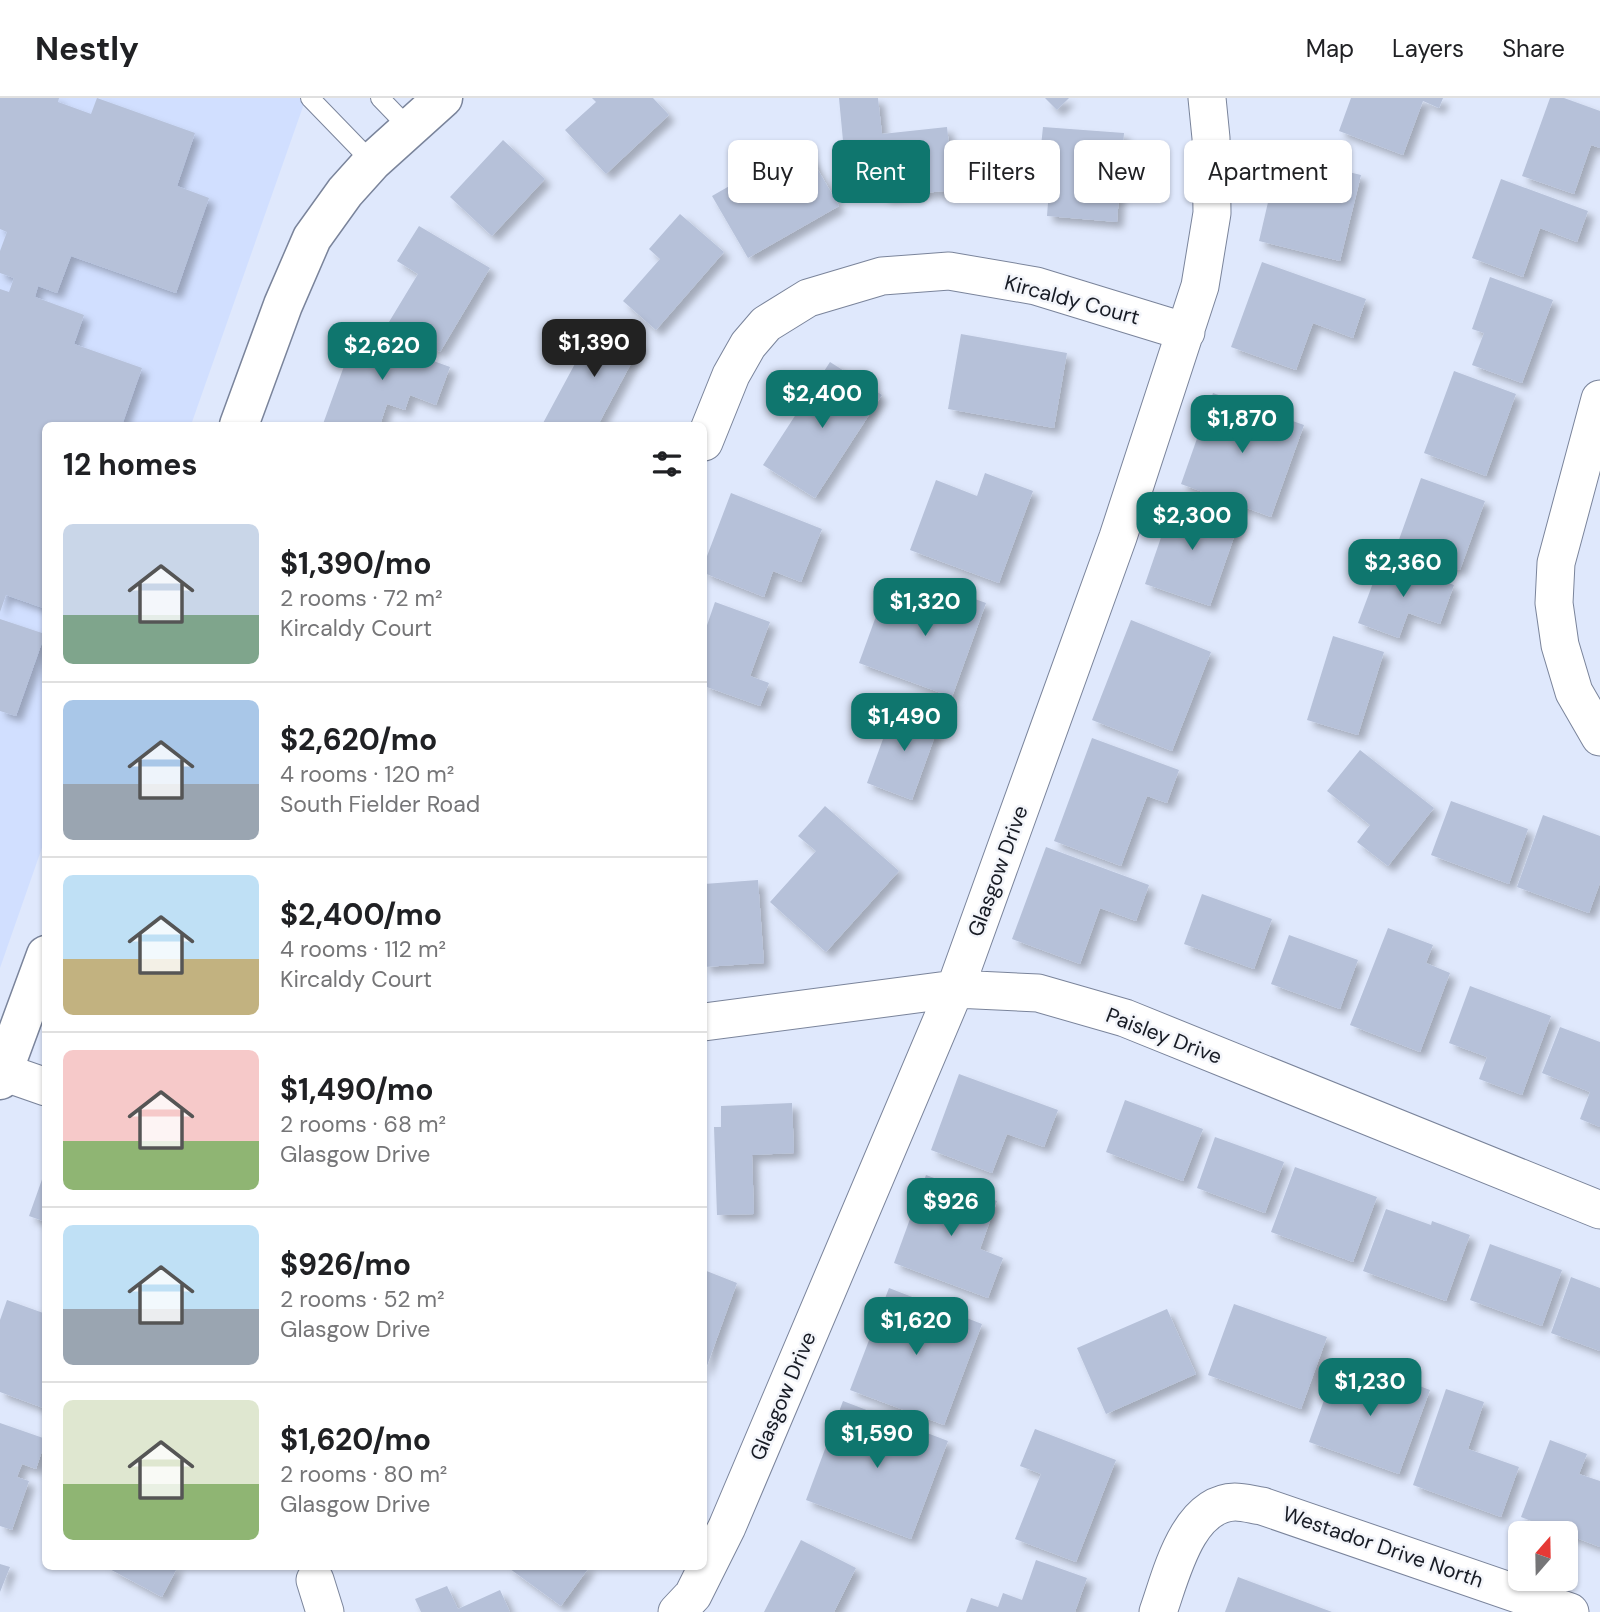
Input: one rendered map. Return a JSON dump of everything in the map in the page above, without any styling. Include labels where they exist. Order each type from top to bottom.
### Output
[{"type":"street","points":[[240,422],[283,305],[312,238],[345,192],[372,162],[443,98]]},
{"type":"street","name":"Glasgow Drive","points":[[707,1567],[727,1527],[956,989],[1118,537],[1200,286],[1212,213],[1211,138],[1207,98]]},
{"type":"street","name":"Kircaldy Court","points":[[707,435],[731,375],[748,345],[766,324],[808,298],[882,276],[949,271],[1035,286],[1186,331]]},
{"type":"street","points":[[1600,400],[1556,563],[1554,603],[1560,645],[1574,692],[1600,737]]},
{"type":"street","points":[[42,966],[1,1074],[42,1086]]},
{"type":"street","name":"Paisley Drive","points":[[707,1022],[956,989],[1038,993],[1125,1018],[1600,1210]]},
{"type":"street","name":"Westador Drive North","points":[[1158,1612],[1183,1545],[1195,1523],[1213,1508],[1234,1502],[1262,1506],[1570,1612]]},
{"type":"street","name":"Glasgow Drive","points":[[677,1612],[693,1595],[706,1570]]},
{"type":"lane","points":[[310,98],[372,162]]},
{"type":"lane","points":[[380,98],[409,128]]},
{"type":"shaded area","points":[[0,98],[306,98],[192,422],[42,422],[42,848],[0,968]]},
{"type":"building","points":[[0,98],[59,98],[58,102],[91,114],[97,98],[195,133],[177,186],[209,198],[176,293],[71,256],[57,293],[38,286],[35,297],[84,315],[74,344],[142,368],[123,422],[42,422],[42,608],[6,595],[0,612],[0,289],[9,292],[14,278],[0,273],[0,251],[7,232],[0,229]]},
{"type":"building","points":[[592,98],[653,98],[669,115],[606,174],[565,130],[596,102]]},
{"type":"building","points":[[839,98],[878,98],[882,134],[947,127],[948,140],[944,140],[944,191],[930,192],[930,140],[843,140]]},
{"type":"building","points":[[1045,98],[1069,98],[1057,110]]},
{"type":"building","points":[[1351,98],[1443,98],[1439,108],[1423,101],[1403,155],[1339,131]]},
{"type":"building","points":[[1550,98],[1564,98],[1600,111],[1600,148],[1591,145],[1574,194],[1522,176]]},
{"type":"building","points":[[1043,127],[1124,133],[1123,140],[1074,140],[1074,203],[1118,203],[1117,222],[1047,216],[1048,203],[1060,203],[1060,140],[1042,140]]},
{"type":"building","points":[[503,140],[545,179],[492,236],[450,197]]},
{"type":"building","points":[[818,170],[832,194],[832,203],[839,206],[748,258],[712,196],[728,187],[728,203],[818,203]]},
{"type":"building","points":[[1352,173],[1361,175],[1340,261],[1259,241],[1268,203],[1352,203]]},
{"type":"building","points":[[1501,179],[1588,211],[1577,242],[1540,228],[1523,277],[1472,258]]},
{"type":"building","points":[[680,214],[724,252],[656,330],[623,301],[660,259],[649,249]]},
{"type":"building","points":[[419,226],[490,268],[440,352],[389,322],[418,274],[397,261]]},
{"type":"building","points":[[1262,262],[1366,299],[1353,338],[1313,323],[1296,370],[1231,347]]},
{"type":"building","points":[[1490,277],[1553,300],[1522,383],[1472,365],[1484,333],[1472,329]]},
{"type":"building","points":[[598,321],[641,345],[600,422],[544,422]]},
{"type":"building","points":[[356,333],[450,367],[436,405],[410,395],[405,410],[387,404],[381,422],[324,422]]},
{"type":"building","points":[[961,334],[1067,353],[1054,428],[948,409]]},
{"type":"building","points":[[830,362],[882,395],[815,498],[763,465]]},
{"type":"building","points":[[1454,371],[1516,394],[1486,476],[1424,453]]},
{"type":"building","points":[[1213,393],[1304,425],[1271,517],[1181,484]]},
{"type":"building","points":[[985,473],[1033,491],[999,583],[910,550],[936,480],[977,496]]},
{"type":"building","points":[[1421,478],[1485,501],[1460,570],[1396,548]]},
{"type":"building","points":[[731,493],[822,529],[801,582],[773,571],[764,597],[707,574],[707,556]]},
{"type":"building","points":[[1175,497],[1240,520],[1210,606],[1145,584]]},
{"type":"building","points":[[1382,559],[1454,585],[1440,624],[1408,613],[1399,638],[1358,623]]},
{"type":"building","points":[[922,580],[986,603],[952,697],[859,663],[883,597],[912,608]]},
{"type":"building","points":[[715,602],[770,622],[750,676],[769,683],[760,706],[707,687],[707,625]]},
{"type":"building","points":[[0,619],[42,633],[42,642],[16,716],[0,711]]},
{"type":"building","points":[[1131,620],[1211,652],[1172,751],[1092,720]]},
{"type":"building","points":[[1333,636],[1384,652],[1358,735],[1307,720]]},
{"type":"building","points":[[895,706],[940,722],[912,800],[867,783]]},
{"type":"building","points":[[1092,738],[1179,770],[1167,803],[1147,796],[1121,866],[1054,841]]},
{"type":"building","points":[[1360,750],[1434,808],[1388,866],[1357,842],[1370,825],[1327,791]]},
{"type":"building","points":[[1451,801],[1528,829],[1509,884],[1431,855]]},
{"type":"building","points":[[825,806],[899,871],[826,952],[770,902],[816,851],[798,836]]},
{"type":"building","points":[[1543,815],[1600,836],[1600,883],[1589,913],[1517,887]]},
{"type":"building","points":[[1046,847],[1149,885],[1136,921],[1100,908],[1080,964],[1012,939]]},
{"type":"building","points":[[758,880],[764,963],[707,967],[707,884]]},
{"type":"building","points":[[1202,894],[1272,919],[1254,969],[1184,944]]},
{"type":"building","points":[[1388,928],[1433,945],[1426,963],[1450,973],[1420,1052],[1350,1025]]},
{"type":"building","points":[[1289,935],[1358,960],[1340,1009],[1271,984]]},
{"type":"building","points":[[1470,986],[1551,1016],[1522,1095],[1479,1079],[1487,1057],[1449,1043]]},
{"type":"building","points":[[1560,1027],[1600,1042],[1600,1127],[1580,1119],[1590,1092],[1542,1073]]},
{"type":"building","points":[[959,1074],[1058,1110],[1044,1147],[1007,1134],[992,1173],[931,1150]]},
{"type":"building","points":[[1125,1100],[1203,1129],[1183,1181],[1106,1152]]},
{"type":"building","points":[[792,1103],[794,1153],[752,1155],[754,1214],[717,1215],[714,1127],[721,1127],[721,1106]]},
{"type":"building","points":[[1215,1137],[1284,1162],[1265,1213],[1197,1188]]},
{"type":"building","points":[[1295,1167],[1377,1197],[1353,1262],[1271,1232]]},
{"type":"building","points":[[926,1175],[997,1201],[980,1249],[1003,1258],[988,1298],[894,1263]]},
{"type":"building","points":[[42,1179],[42,1221],[29,1216]]},
{"type":"building","points":[[1386,1209],[1431,1225],[1432,1221],[1470,1235],[1446,1301],[1363,1271]]},
{"type":"building","points":[[1490,1244],[1562,1270],[1542,1326],[1470,1300]]},
{"type":"building","points":[[707,1271],[737,1283],[707,1366]]},
{"type":"building","points":[[1571,1277],[1600,1288],[1600,1351],[1551,1333]]},
{"type":"building","points":[[889,1288],[982,1324],[944,1425],[850,1390]]},
{"type":"building","points":[[7,1300],[42,1313],[42,1408],[0,1392],[0,1320]]},
{"type":"building","points":[[1234,1304],[1327,1337],[1301,1409],[1208,1375]]},
{"type":"building","points":[[1167,1309],[1196,1374],[1106,1414],[1077,1348]]},
{"type":"building","points":[[1337,1364],[1390,1384],[1393,1376],[1430,1390],[1399,1474],[1309,1442]]},
{"type":"building","points":[[1446,1389],[1484,1402],[1468,1449],[1519,1467],[1501,1517],[1413,1485]]},
{"type":"building","points":[[843,1401],[948,1441],[911,1539],[806,1500]]},
{"type":"building","points":[[0,1423],[42,1438],[42,1451],[36,1469],[22,1464],[17,1477],[29,1481],[12,1530],[0,1526]]},
{"type":"building","points":[[1035,1429],[1116,1460],[1076,1562],[1015,1539],[1041,1474],[1020,1466]]},
{"type":"building","points":[[1550,1440],[1587,1454],[1579,1474],[1600,1481],[1600,1547],[1578,1539],[1578,1521],[1532,1521],[1521,1517]]},
{"type":"building","points":[[801,1540],[856,1568],[834,1612],[764,1612]]},
{"type":"building","points":[[1036,1560],[1087,1578],[1075,1612],[966,1612],[971,1598],[998,1607],[1003,1593],[1022,1600]]},
{"type":"building","points":[[0,1564],[10,1567],[0,1592]]},
{"type":"building","points":[[111,1570],[176,1570],[162,1597]]},
{"type":"building","points":[[512,1570],[587,1570],[561,1606]]},
{"type":"building","points":[[1238,1577],[1332,1612],[1225,1612]]},
{"type":"building","points":[[447,1586],[458,1609],[500,1590],[510,1612],[421,1612],[415,1599]]}]
